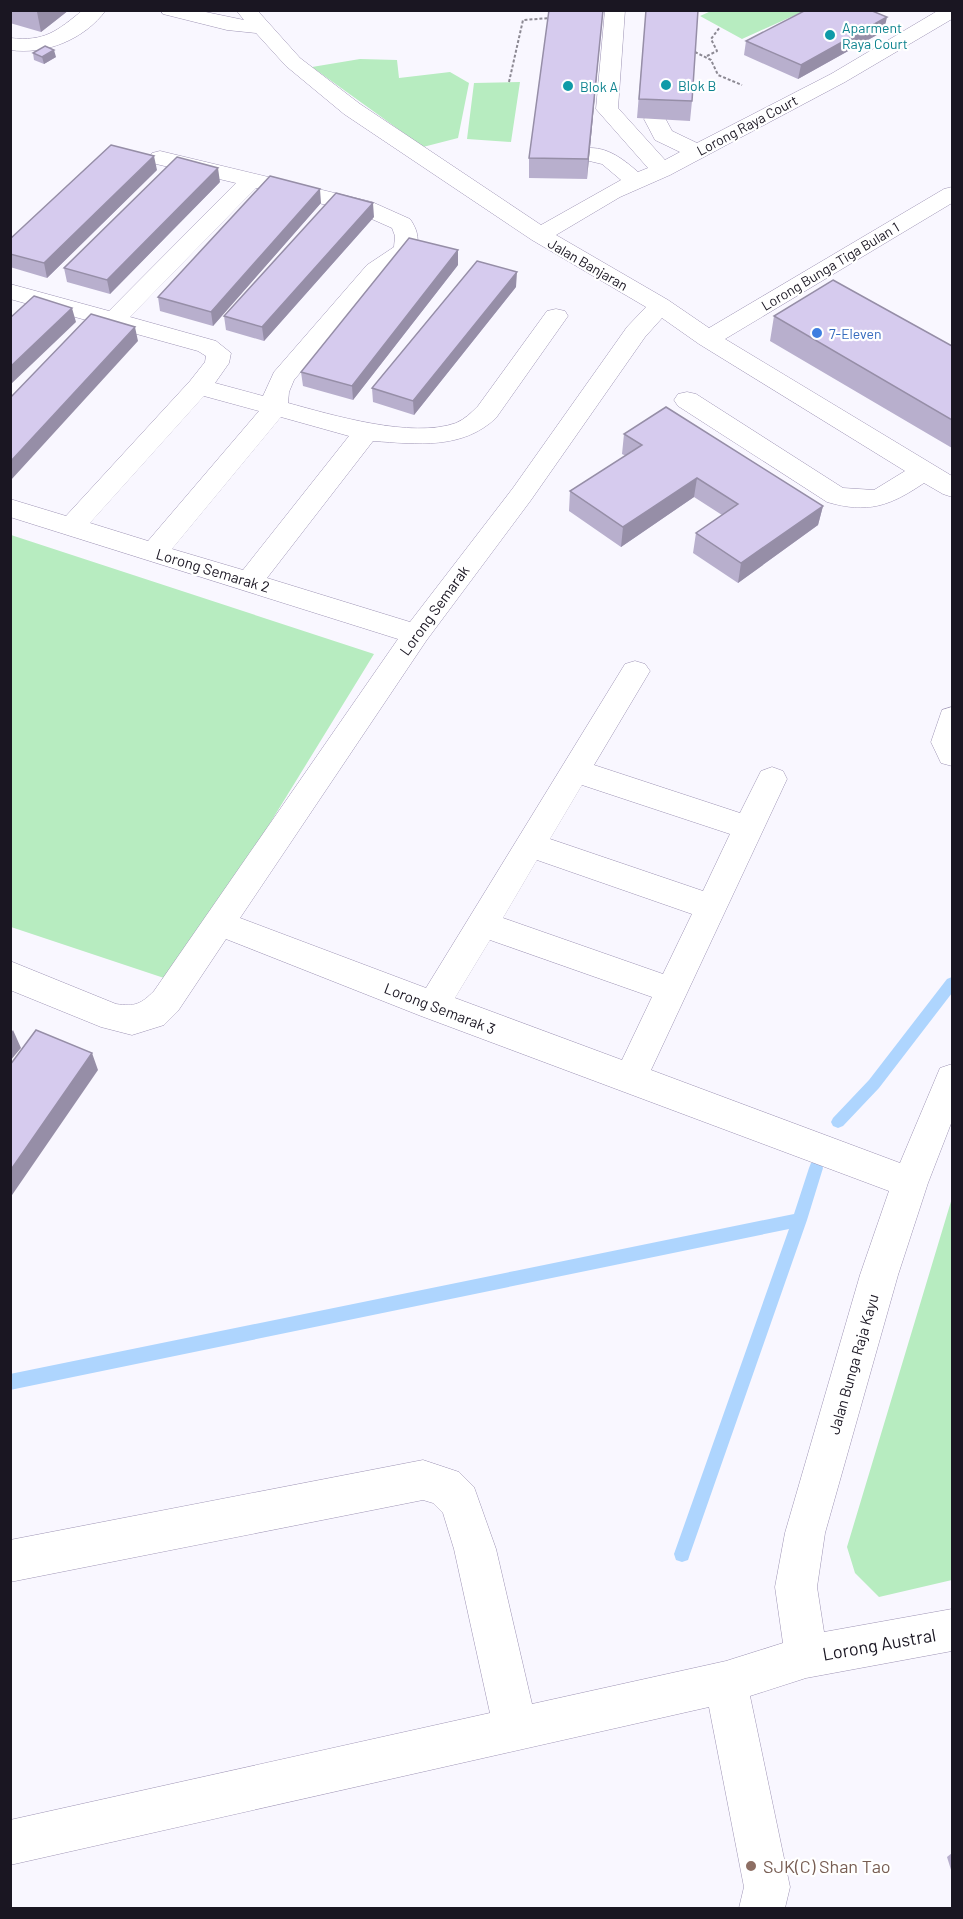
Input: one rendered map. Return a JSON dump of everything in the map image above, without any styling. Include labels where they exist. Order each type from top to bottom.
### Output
[{"type":"street","points":[[10,44],[38,47],[51,44],[96,10]]},
{"type":"street","points":[[170,10],[227,24],[253,19]]},
{"type":"street","points":[[615,10],[607,109],[662,170]]},
{"type":"street","name":"Lorong Raya Court","points":[[540,236],[612,192],[662,170],[838,78],[952,11]]},
{"type":"street","points":[[901,15],[925,28]]},
{"type":"street","name":"Jalan Banjaran","points":[[253,19],[317,84],[540,236],[660,305],[708,339],[952,488]]},
{"type":"street","points":[[656,119],[663,135],[697,152]]},
{"type":"street","points":[[590,154],[610,159],[636,182]]},
{"type":"street","points":[[154,552],[275,408],[276,392],[283,377],[375,270],[405,250],[407,236],[402,224],[385,214],[160,158]]},
{"type":"street","points":[[114,320],[251,180]]},
{"type":"street","name":"Lorong Bunga Tiga Bulan 1","points":[[708,339],[822,283],[952,194]]},
{"type":"street","points":[[10,291],[207,346],[219,353],[217,363],[199,387],[72,526]]},
{"type":"street","name":"Lorong Semarak","points":[[219,923],[416,634],[522,494],[636,333],[660,305]]},
{"type":"street","points":[[199,387],[366,432],[458,431],[473,425],[487,412],[556,316]]},
{"type":"street","points":[[687,400],[836,496],[864,501],[880,499],[923,471]]},
{"type":"street","points":[[249,582],[366,432]]},
{"type":"street","name":"Lorong Semarak 2","points":[[10,508],[416,634]]},
{"type":"street","points":[[433,1006],[635,671]]},
{"type":"street","points":[[952,718],[946,742],[952,755]]},
{"type":"street","points":[[575,771],[748,828]]},
{"type":"street","points":[[631,1076],[772,779]]},
{"type":"street","points":[[530,845],[710,907]]},
{"type":"street","points":[[10,975],[113,1017],[132,1020],[152,1014],[166,1001],[219,923]]},
{"type":"street","name":"Lorong Semarak 3","points":[[219,923],[433,1006],[631,1076],[910,1183]]},
{"type":"street","points":[[482,924],[670,990]]},
{"type":"street","name":"Jalan Bunga Raja Kayu","points":[[806,1657],[796,1587],[805,1533],[879,1275],[910,1183],[952,1079]]},
{"type":"street","points":[[10,1561],[423,1480],[445,1486],[460,1501],[475,1549],[516,1731]]},
{"type":"street","name":"Lorong Austral","points":[[10,1843],[726,1682],[806,1657],[952,1630]]},
{"type":"street","points":[[726,1682],[767,1887],[762,1908]]},
{"type":"path","points":[[509,82],[523,20],[550,18]]},
{"type":"path","points":[[707,56],[717,51],[711,39],[720,27]]},
{"type":"path","points":[[695,52],[707,56],[717,66],[718,75],[742,85]]},
{"type":"green space","points":[[711,11],[804,11],[742,39],[700,16]]},
{"type":"green space","points":[[360,59],[397,60],[399,78],[450,72],[469,83],[458,138],[423,147],[312,67]]},
{"type":"green space","points":[[520,82],[511,142],[467,139],[474,83]]},
{"type":"green space","points":[[11,535],[374,654],[173,981],[11,927]]},
{"type":"green space","points":[[952,1198],[952,1580],[879,1597],[855,1573],[847,1547]]},
{"type":"building","name":"Blok A","points":[[549,10],[603,10],[588,159],[529,158]]},
{"type":"building","name":"Blok B","points":[[646,10],[698,10],[692,101],[639,99]]},
{"type":"building","points":[[806,10],[870,10],[887,17],[801,65],[746,41]]},
{"type":"building","points":[[45,46],[54,50],[42,57],[33,53]]},
{"type":"building","points":[[111,145],[154,156],[44,263],[10,254],[10,239]]},
{"type":"building","points":[[177,157],[218,168],[107,280],[64,268]]},
{"type":"building","points":[[270,176],[320,189],[211,312],[158,297]]},
{"type":"building","points":[[336,193],[373,203],[262,327],[224,316]]},
{"type":"building","points":[[409,238],[458,250],[352,386],[301,372]]},
{"type":"building","points":[[477,261],[517,272],[413,401],[372,388]]},
{"type":"building","points":[[833,280],[952,346],[952,420],[774,316]]},
{"type":"building","points":[[34,296],[72,308],[10,367],[10,318]]},
{"type":"building","points":[[91,314],[135,327],[10,462],[10,398]]},
{"type":"building","points":[[666,407],[823,506],[741,563],[696,533],[738,504],[697,478],[623,527],[570,491],[642,445],[624,434]]},
{"type":"building","points":[[36,1030],[92,1053],[10,1171],[10,1065]]},
{"type":"waterway","points":[[838,1122],[874,1084],[952,983]]},
{"type":"waterway","points":[[800,1220],[816,1168]]},
{"type":"waterway","points":[[10,1382],[800,1220]]},
{"type":"waterway","points":[[682,1554],[800,1220]]},
{"type":"place","name":"Aparment Raya Court","points":[[830,35]]},
{"type":"place","name":"Blok B","points":[[666,85]]},
{"type":"place","name":"Blok A","points":[[568,86]]},
{"type":"place","name":"7-Eleven","points":[[817,333]]},
{"type":"place","name":"SJK(C) Shan Tao","points":[[751,1866]]}]
